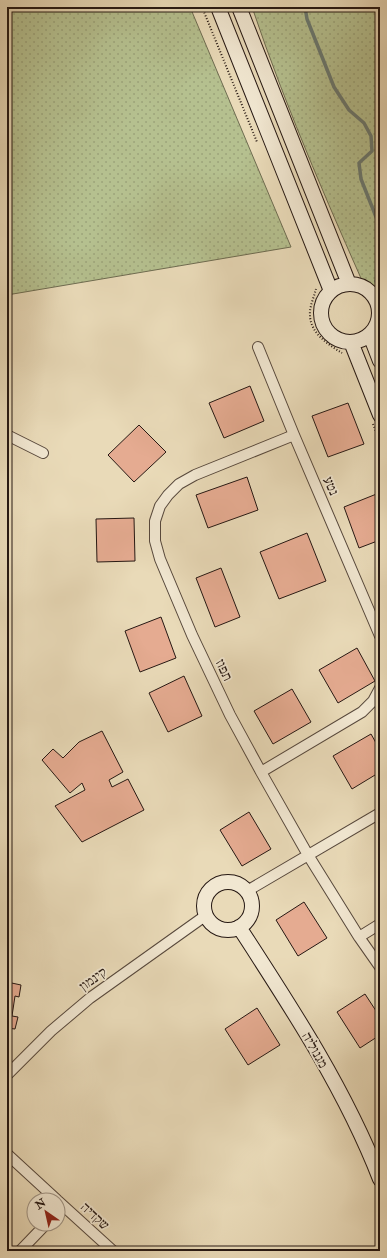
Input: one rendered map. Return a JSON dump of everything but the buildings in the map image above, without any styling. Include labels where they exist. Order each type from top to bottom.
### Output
[{"type":"main road","points":[[218,7],[331,291]]},
{"type":"main road","points":[[239,7],[350,284]]},
{"type":"main road","points":[[350,284],[360,285],[371,292],[377,300],[380,315],[379,321],[370,335],[359,341],[344,342],[332,336],[325,328],[322,323],[321,312],[325,298],[331,291],[337,287],[350,284]]},
{"type":"main road","points":[[370,335],[380,361]]},
{"type":"main road","points":[[351,342],[376,418]]},
{"type":"main road","points":[[229,882],[242,886],[247,891],[250,897],[251,911],[244,923],[231,930],[223,930],[210,922],[204,909],[206,896],[210,890],[222,883],[229,882]]},
{"type":"main road","name":"מגנוליה","points":[[239,927],[291,1009],[343,1100],[380,1179]]},
{"type":"street","name":"נטע","points":[[258,347],[380,636]]},
{"type":"street","points":[[7,435],[43,453]]},
{"type":"street","name":"תפוז","points":[[294,435],[195,475],[179,484],[160,506],[155,521],[156,541],[160,560],[192,635],[230,715],[308,855],[359,937],[380,967]]},
{"type":"street","points":[[261,772],[362,712],[372,701],[380,688]]},
{"type":"street","points":[[247,891],[380,813]]},
{"type":"street","name":"קינמון","points":[[7,1075],[51,1032],[90,998],[206,916]]},
{"type":"street","points":[[359,937],[380,924]]},
{"type":"street","name":"שקדיה","points":[[7,1154],[47,1192]]},
{"type":"street","name":"שקדיה","points":[[66,1210],[113,1251]]},
{"type":"street","points":[[20,1251],[38,1232]]},
{"type":"path","points":[[202,7],[260,148]]},
{"type":"path","points":[[317,286],[310,316],[312,326],[323,340],[346,355]]},
{"type":"path","points":[[376,418],[380,442]]},
{"type":"green space","points":[[7,7],[190,7],[291,247],[7,295]]},
{"type":"green space","points":[[252,7],[380,7],[380,321],[296,126]]},
{"type":"waterway","points":[[305,7],[307,19],[334,87],[349,110],[364,123],[371,136],[372,151],[359,163],[361,179],[380,227]]},
{"type":"waterway","points":[[380,278],[376,281],[380,291]]}]
